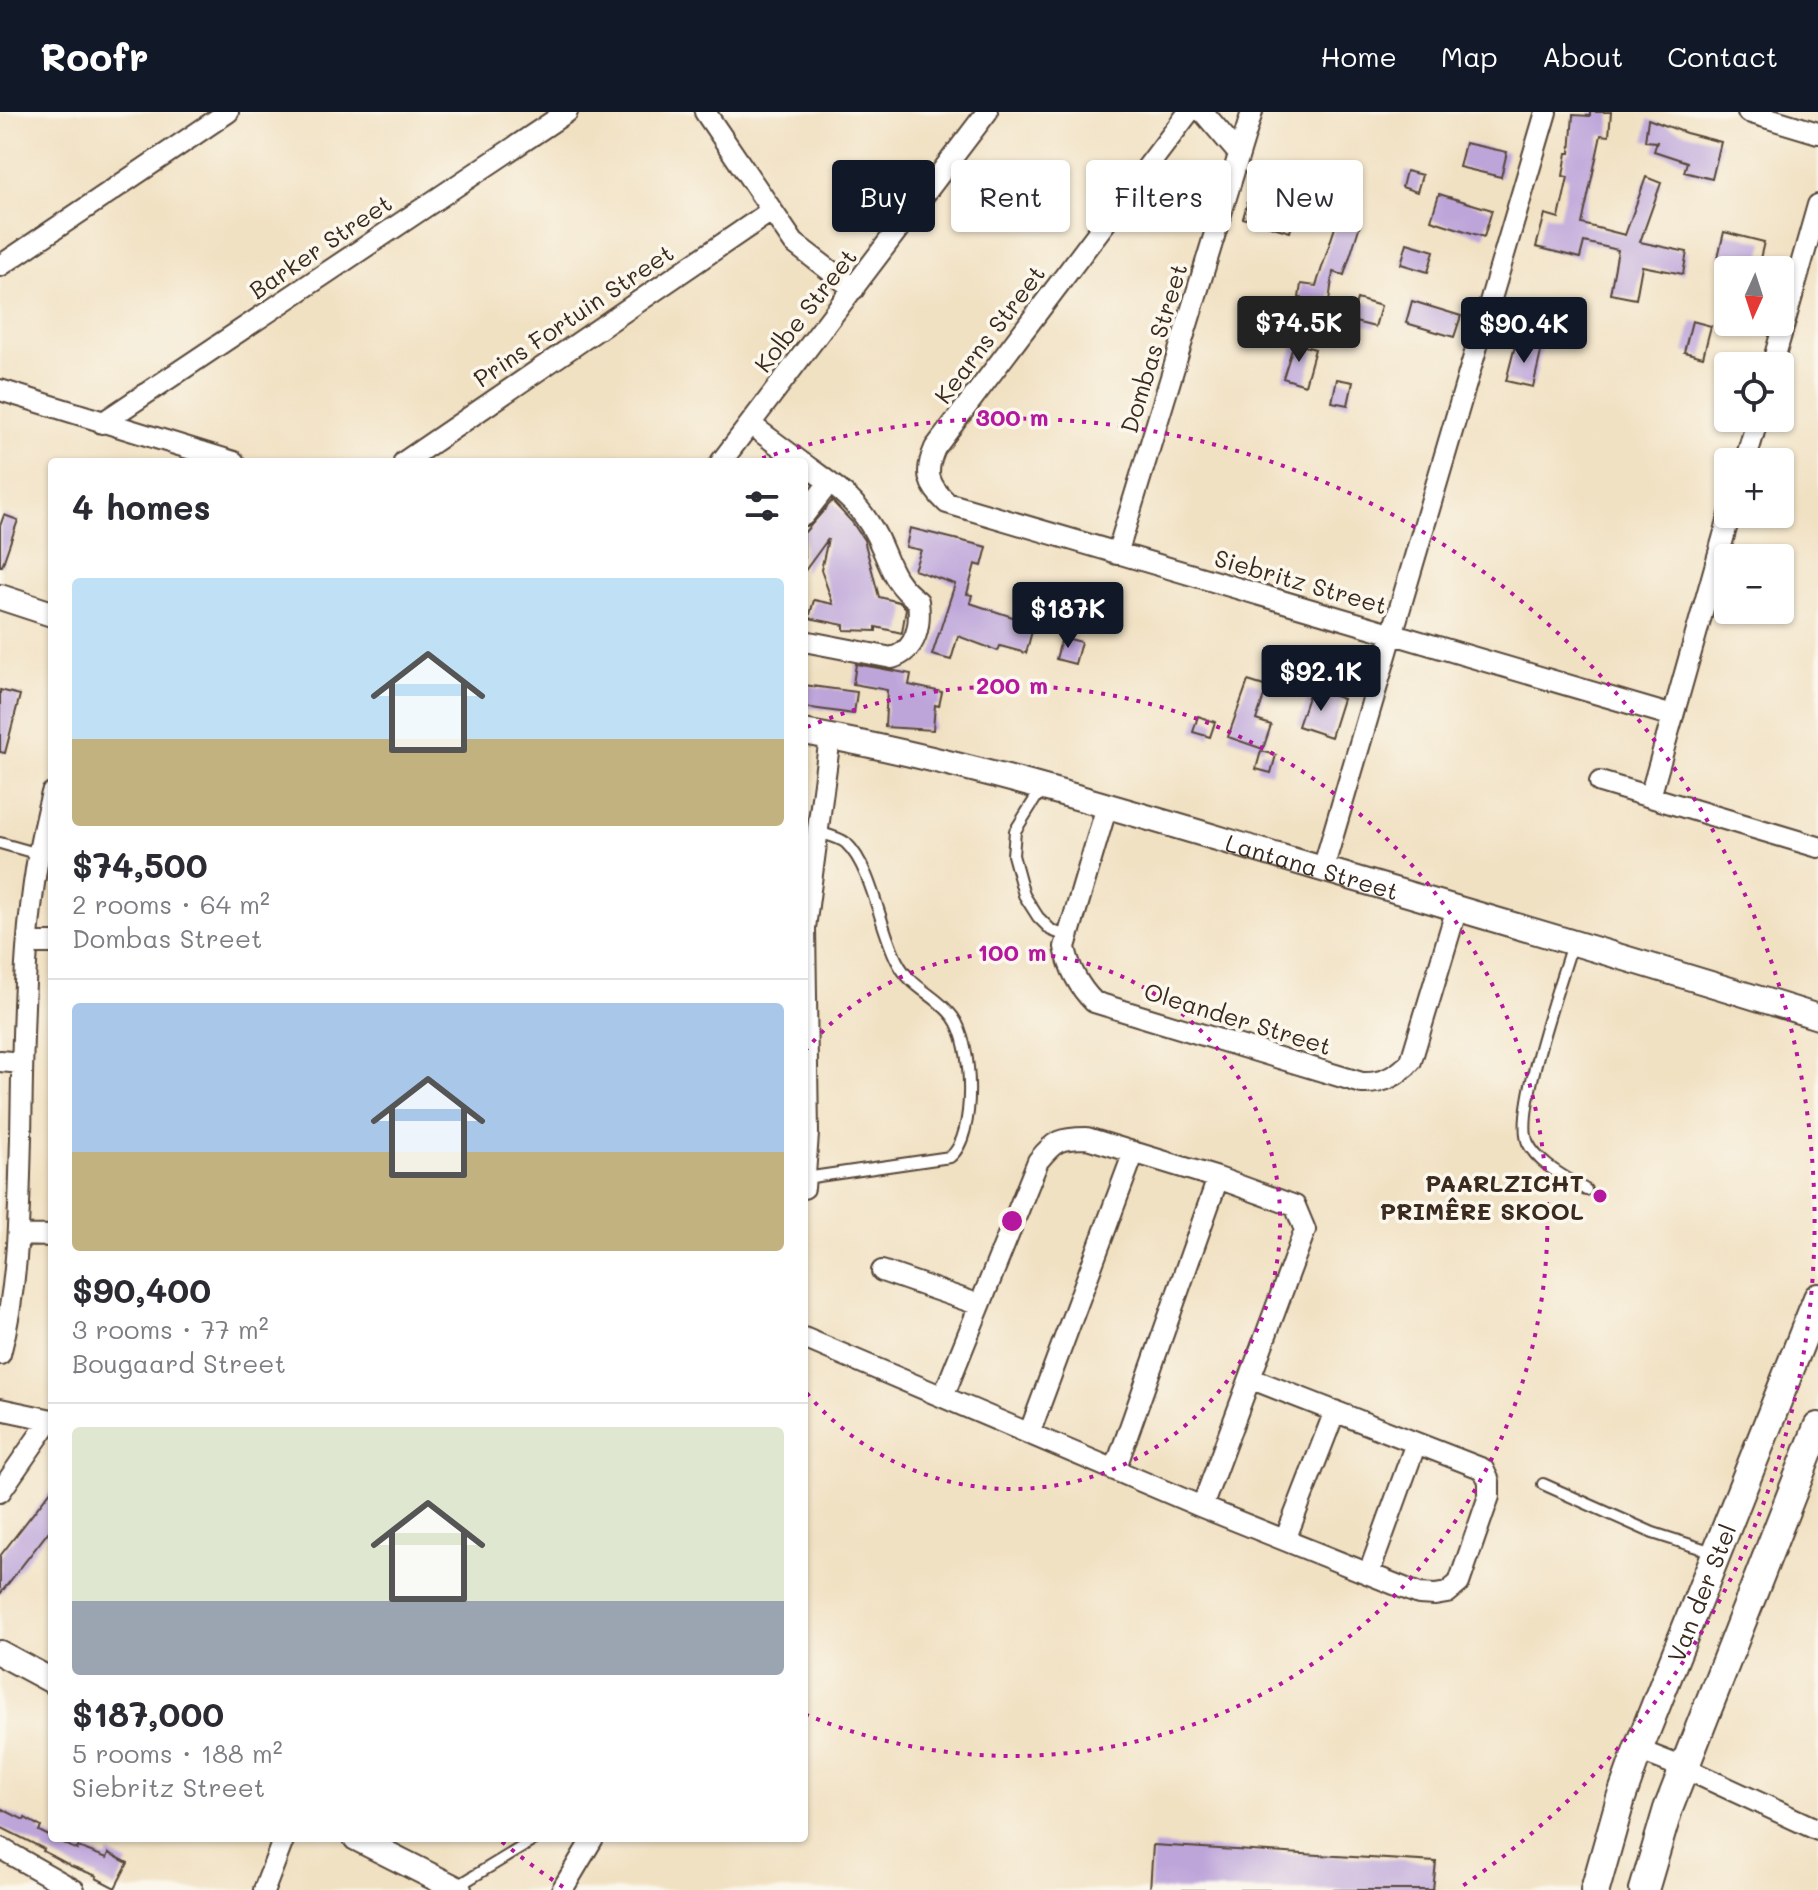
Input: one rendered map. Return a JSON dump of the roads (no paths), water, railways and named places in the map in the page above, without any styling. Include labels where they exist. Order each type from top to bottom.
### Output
[{"type":"main road","name":"Van der Stel","points":[[1595,1890],[1638,1750],[1818,1298]]},
{"type":"main road","name":"Van der Stel","points":[[1644,1890],[1656,1842],[1818,1427]]},
{"type":"street","points":[[0,266],[228,112]]},
{"type":"street","name":"Barker Street","points":[[102,423],[567,112]]},
{"type":"street","points":[[705,112],[794,243],[854,289]]},
{"type":"street","name":"Kolbe Street","points":[[724,458],[987,112]]},
{"type":"street","name":"Kearns Street","points":[[927,477],[928,463],[935,448],[1189,112]]},
{"type":"street","points":[[1203,112],[1239,154]]},
{"type":"street","name":"Dombas Street","points":[[1117,554],[1252,112]]},
{"type":"street","points":[[1323,869],[1546,112]]},
{"type":"street","points":[[1748,112],[1818,133]]},
{"type":"street","points":[[1776,352],[1818,205]]},
{"type":"street","name":"Prins Fortuin Street","points":[[410,458],[771,211]]},
{"type":"street","points":[[0,390],[220,458]]},
{"type":"street","points":[[750,424],[796,458]]},
{"type":"street","points":[[808,467],[854,501],[870,523],[896,581],[918,601],[919,625],[911,647],[892,658],[808,642]]},
{"type":"street","name":"Siebritz Street","points":[[927,477],[933,490],[947,503],[1673,716]]},
{"type":"street","points":[[808,510],[829,483]]},
{"type":"street","points":[[1650,797],[1726,528]]},
{"type":"street","points":[[0,597],[48,613]]},
{"type":"street","name":"Lantana Street","points":[[808,733],[910,753],[1107,806],[1818,1017]]},
{"type":"street","points":[[808,898],[830,737]]},
{"type":"street","points":[[1600,782],[1818,847]]},
{"type":"street","name":"Oleander Street","points":[[1107,806],[1065,947],[1068,962],[1083,991],[1094,1002],[1362,1083],[1376,1084],[1403,1070],[1411,1061],[1457,908]]},
{"type":"street","points":[[0,1354],[13,1289],[18,1235],[22,1063],[29,943],[39,854],[48,819]]},
{"type":"street","points":[[29,943],[48,943]]},
{"type":"street","points":[[0,1061],[22,1063]]},
{"type":"street","points":[[943,1397],[1038,1161],[1052,1145],[1065,1138],[1087,1138],[1218,1178],[1295,1206],[1305,1230],[1202,1507]]},
{"type":"street","points":[[1029,1434],[1134,1152]]},
{"type":"street","points":[[1115,1470],[1218,1178]]},
{"type":"street","points":[[18,1235],[48,1236]]},
{"type":"street","points":[[882,1271],[980,1305]]},
{"type":"street","points":[[808,1340],[1202,1507],[1419,1594],[1447,1593],[1459,1583],[1489,1496],[1489,1481],[1483,1469],[1252,1379]]},
{"type":"street","points":[[0,1409],[48,1419]]},
{"type":"street","points":[[1285,1540],[1335,1411]]},
{"type":"street","points":[[0,1492],[48,1424]]},
{"type":"street","points":[[1369,1573],[1416,1443]]},
{"type":"street","points":[[0,1653],[48,1677]]},
{"type":"street","points":[[1638,1750],[1818,1830]]},
{"type":"street","points":[[264,1890],[282,1842]]},
{"type":"street","points":[[364,1842],[457,1889]]},
{"type":"street","points":[[562,1890],[591,1842]]},
{"type":"street","points":[[0,1848],[74,1890]]},
{"type":"lane","points":[[1042,788],[1015,831],[1013,855],[1024,895],[1038,917],[1051,930],[1068,937]]},
{"type":"lane","points":[[808,1178],[950,1157],[961,1143],[967,1114],[967,1054],[961,1030],[953,1016],[908,979],[897,963],[869,885],[853,851],[839,839],[817,832]]},
{"type":"lane","points":[[0,843],[39,854]]},
{"type":"lane","points":[[1572,942],[1528,1096],[1525,1125],[1528,1143],[1544,1162],[1586,1190]]},
{"type":"lane","points":[[1543,1484],[1653,1533],[1717,1554]]},
{"type":"lane","points":[[457,1889],[531,1842]]},
{"type":"place","name":"PAARLZICHT PRIMÊRE SKOOL","points":[[1600,1196]]}]
